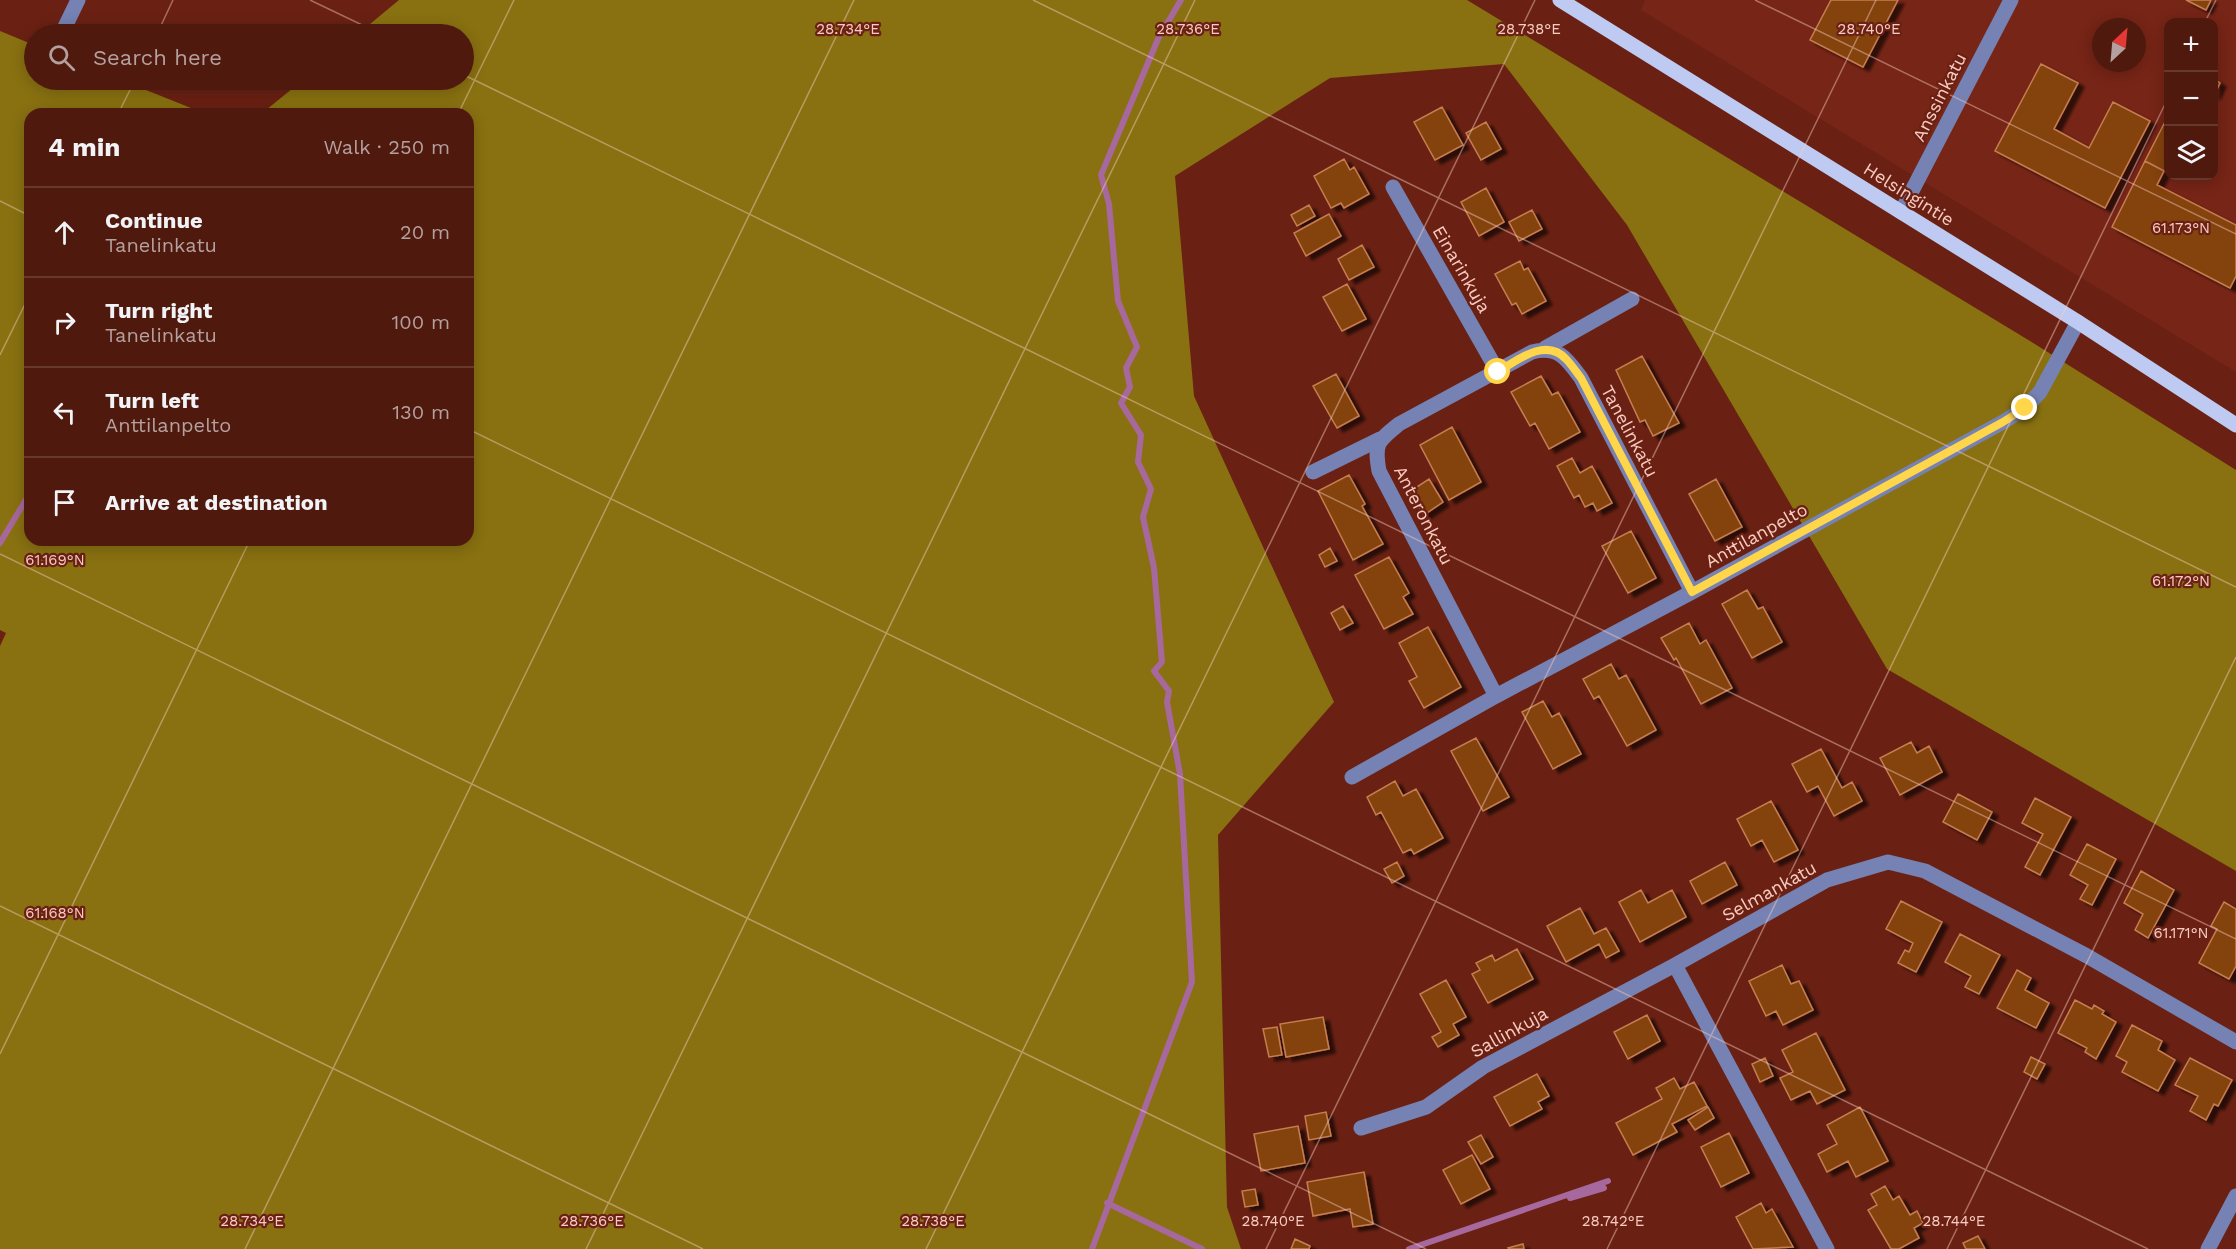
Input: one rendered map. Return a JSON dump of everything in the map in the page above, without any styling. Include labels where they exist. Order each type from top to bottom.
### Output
[{"type":"main road","name":"Helsingintie","points":[[1560,0],[2078,322],[2236,425]]},
{"type":"street","points":[[66,24],[78,0]]},
{"type":"street","name":"Anssinkatu","points":[[1901,212],[2011,0]]},
{"type":"street","name":"Einarinkuja","points":[[1393,186],[1498,372]]},
{"type":"street","points":[[1313,472],[1380,440],[1399,424],[1532,352],[1545,348],[1632,299]]},
{"type":"street","name":"Anttilanpelto","points":[[1352,777],[1496,696],[2003,422],[2025,408],[2040,392],[2078,322]]},
{"type":"street","name":"Tanelinkatu","points":[[1545,348],[1564,357],[1581,378],[1692,592]]},
{"type":"street","name":"Anteronkatu","points":[[1380,440],[1376,455],[1379,471],[1496,696]]},
{"type":"street","name":"Selmankatu","points":[[1675,965],[1827,880],[1888,862],[1925,871],[2086,956],[2236,1042]]},
{"type":"street","points":[[1675,965],[1827,1249]]},
{"type":"street","name":"Sallinkuja","points":[[1361,1128],[1426,1107],[1483,1067],[1675,965]]},
{"type":"street","points":[[2208,1249],[2236,1196]]},
{"type":"shaded area","points":[[399,0],[1467,0],[2030,341],[2236,470],[2236,871],[1887,669],[1627,225],[1504,64],[1330,78],[1175,176],[1194,396],[1334,702],[1218,835],[1227,1207],[1241,1249],[0,1249],[0,646],[6,633],[0,630],[0,31],[24,41],[24,90],[146,90],[191,108],[24,108],[24,546],[474,546],[474,108],[268,108],[291,90],[474,90],[474,24],[370,24]]},
{"type":"shaded area","points":[[1645,0],[2236,0],[2236,372],[1641,10]]},
{"type":"building","points":[[1831,0],[1898,0],[1863,67],[1810,40]]},
{"type":"building","points":[[2186,0],[2211,0],[2206,10]]},
{"type":"building","points":[[2041,64],[2078,83],[2054,129],[2089,148],[2113,102],[2150,121],[2105,208],[1995,151]]},
{"type":"building","points":[[1442,107],[1463,145],[1435,160],[1414,122]]},
{"type":"building","points":[[1486,122],[1501,149],[1481,160],[1466,133]]},
{"type":"building","points":[[2164,124],[2164,171],[2145,161]]},
{"type":"building","points":[[1344,159],[1350,170],[1354,167],[1369,194],[1344,208],[1341,203],[1331,208],[1314,176]]},
{"type":"building","points":[[2145,161],[2164,171],[2157,185],[2236,225],[2236,276],[2230,288],[2112,227]]},
{"type":"building","points":[[1486,188],[1504,222],[1479,236],[1461,202]]},
{"type":"building","points":[[1309,205],[1315,216],[1297,226],[1291,215]]},
{"type":"building","points":[[1532,210],[1542,229],[1519,241],[1509,222]]},
{"type":"building","points":[[1329,214],[1341,236],[1306,256],[1294,233]]},
{"type":"building","points":[[1362,245],[1374,267],[1349,280],[1338,259]]},
{"type":"building","points":[[1520,261],[1524,270],[1528,268],[1546,301],[1522,314],[1516,303],[1512,305],[1495,274]]},
{"type":"building","points":[[1347,284],[1366,319],[1342,331],[1323,297]]},
{"type":"building","points":[[1642,356],[1679,423],[1653,436],[1645,420],[1640,422],[1616,370]]},
{"type":"building","points":[[1336,374],[1359,416],[1337,428],[1313,386]]},
{"type":"building","points":[[1541,376],[1552,395],[1558,392],[1580,432],[1549,449],[1535,423],[1530,426],[1511,392]]},
{"type":"building","points":[[1452,427],[1481,482],[1449,500],[1420,445]]},
{"type":"building","points":[[1572,458],[1580,473],[1592,466],[1612,503],[1597,511],[1593,503],[1585,507],[1579,495],[1574,498],[1557,466]]},
{"type":"building","points":[[1349,475],[1365,504],[1362,506],[1383,544],[1353,560],[1318,491]]},
{"type":"building","points":[[1429,479],[1443,502],[1424,515],[1409,492]]},
{"type":"building","points":[[1716,479],[1742,527],[1715,541],[1689,494]]},
{"type":"building","points":[[1631,531],[1656,578],[1628,593],[1602,546]]},
{"type":"building","points":[[1330,548],[1337,561],[1325,567],[1319,555]]},
{"type":"building","points":[[1389,557],[1409,593],[1403,597],[1413,614],[1384,629],[1355,575]]},
{"type":"building","points":[[1747,590],[1758,609],[1763,607],[1782,642],[1752,658],[1722,604]]},
{"type":"building","points":[[1343,606],[1353,623],[1340,630],[1331,613]]},
{"type":"building","points":[[1689,623],[1700,644],[1706,640],[1732,688],[1701,704],[1676,658],[1674,660],[1661,638]]},
{"type":"building","points":[[1428,627],[1461,687],[1424,708],[1409,681],[1417,677],[1399,643]]},
{"type":"building","points":[[1611,664],[1619,679],[1626,675],[1656,730],[1627,746],[1599,696],[1594,699],[1583,679]]},
{"type":"building","points":[[1543,701],[1552,717],[1559,713],[1581,754],[1553,769],[1522,712]]},
{"type":"building","points":[[1476,738],[1509,797],[1483,811],[1451,751]]},
{"type":"building","points":[[1911,742],[1917,753],[1929,746],[1942,772],[1900,795],[1880,758]]},
{"type":"building","points":[[1821,749],[1842,788],[1852,782],[1862,801],[1834,816],[1818,786],[1807,792],[1792,764]]},
{"type":"building","points":[[1395,781],[1403,796],[1416,789],[1443,838],[1414,854],[1411,849],[1403,853],[1381,812],[1376,815],[1367,797]]},
{"type":"building","points":[[1958,794],[1992,812],[1977,840],[1943,822]]},
{"type":"building","points":[[2035,798],[2071,817],[2040,875],[2025,867],[2043,834],[2022,823]]},
{"type":"building","points":[[1771,801],[1798,850],[1774,862],[1762,840],[1751,846],[1737,819]]},
{"type":"building","points":[[2087,844],[2116,859],[2092,905],[2080,899],[2088,885],[2070,875]]},
{"type":"building","points":[[1397,862],[1404,876],[1392,883],[1384,869]]},
{"type":"building","points":[[1725,862],[1737,885],[1702,904],[1690,881]]},
{"type":"building","points":[[2141,871],[2174,890],[2148,938],[2135,930],[2143,914],[2124,903]]},
{"type":"building","points":[[1641,890],[1648,903],[1672,890],[1686,917],[1640,942],[1619,902]]},
{"type":"building","points":[[1901,901],[1942,922],[1916,972],[1898,963],[1905,950],[1909,952],[1913,943],[1886,929]]},
{"type":"building","points":[[2224,902],[2236,909],[2236,966],[2229,979],[2199,963],[2217,929],[2211,926]]},
{"type":"building","points":[[1580,908],[1594,934],[1606,928],[1619,951],[1606,958],[1599,944],[1566,962],[1547,926]]},
{"type":"building","points":[[1960,934],[2000,955],[1979,994],[1965,987],[1971,976],[1945,962]]},
{"type":"building","points":[[1517,949],[1533,979],[1488,1003],[1472,974],[1480,970],[1476,963],[1492,955],[1495,961]]},
{"type":"building","points":[[1782,965],[1791,984],[1799,981],[1813,1010],[1783,1025],[1776,1011],[1766,1016],[1749,981]]},
{"type":"building","points":[[2017,970],[2031,978],[2025,990],[2049,1003],[2036,1028],[1997,1008]]},
{"type":"building","points":[[1446,980],[1466,1017],[1453,1024],[1459,1035],[1438,1047],[1432,1037],[1441,1032],[1420,994]]},
{"type":"building","points":[[2075,1000],[2092,1009],[2094,1005],[2104,1011],[2102,1014],[2116,1022],[2096,1059],[2085,1052],[2087,1048],[2058,1033]]},
{"type":"building","points":[[1647,1015],[1660,1041],[1628,1059],[1614,1032]]},
{"type":"building","points":[[1323,1017],[1329,1049],[1286,1057],[1280,1024]]},
{"type":"building","points":[[2132,1025],[2162,1041],[2158,1050],[2175,1060],[2158,1091],[2122,1072],[2127,1062],[2116,1056]]},
{"type":"building","points":[[1277,1027],[1282,1055],[1269,1057],[1263,1029]]},
{"type":"building","points":[[1816,1033],[1845,1090],[1817,1104],[1810,1091],[1791,1100],[1780,1078],[1793,1072],[1782,1050]]},
{"type":"building","points":[[2031,1057],[2045,1064],[2037,1079],[2024,1072]]},
{"type":"building","points":[[1765,1058],[1773,1076],[1760,1082],[1752,1064]]},
{"type":"building","points":[[2190,1058],[2232,1080],[2218,1106],[2214,1104],[2206,1120],[2190,1111],[2198,1096],[2175,1085]]},
{"type":"building","points":[[1537,1074],[1549,1096],[1538,1102],[1542,1109],[1510,1126],[1494,1097]]},
{"type":"building","points":[[1674,1078],[1680,1089],[1694,1082],[1707,1106],[1672,1124],[1677,1132],[1633,1155],[1616,1123],[1662,1099],[1656,1088]]},
{"type":"building","points":[[1708,1107],[1714,1118],[1695,1130],[1688,1120]]},
{"type":"building","points":[[1860,1107],[1888,1161],[1856,1177],[1848,1161],[1827,1172],[1818,1154],[1837,1144],[1827,1125]]},
{"type":"building","points":[[1326,1112],[1331,1136],[1309,1140],[1305,1116]]},
{"type":"building","points":[[1298,1126],[1305,1163],[1261,1171],[1254,1134]]},
{"type":"building","points":[[1729,1133],[1749,1173],[1721,1187],[1701,1147]]},
{"type":"building","points":[[1481,1135],[1493,1157],[1481,1164],[1468,1142]]},
{"type":"building","points":[[1472,1155],[1490,1189],[1461,1204],[1443,1170]]},
{"type":"building","points":[[1364,1172],[1373,1224],[1353,1227],[1350,1209],[1313,1216],[1307,1182]]},
{"type":"building","points":[[1885,1186],[1893,1200],[1899,1196],[1910,1215],[1917,1211],[1923,1223],[1914,1228],[1919,1238],[1899,1249],[1891,1249],[1868,1210],[1877,1205],[1871,1194]]},
{"type":"building","points":[[1255,1189],[1258,1205],[1245,1207],[1242,1191]]},
{"type":"building","points":[[1761,1203],[1766,1213],[1772,1209],[1793,1247],[1753,1249],[1736,1217]]},
{"type":"building","points":[[1978,1236],[1985,1249],[1966,1249],[1963,1243]]},
{"type":"building","points":[[1295,1239],[1310,1246],[1309,1249],[1291,1249]]},
{"type":"building","points":[[1523,1244],[1524,1249],[1508,1248]]},
{"type":"waterway","points":[[1092,1249],[1192,982],[1180,774],[1167,702],[1169,691],[1154,671],[1162,662],[1154,568],[1143,517],[1151,489],[1138,462],[1141,435],[1121,403],[1130,387],[1126,368],[1137,347],[1118,301],[1109,204],[1101,175],[1158,39],[1181,0]]},
{"type":"waterway","points":[[0,543],[24,503]]},
{"type":"waterway","points":[[1409,1249],[1608,1181]]},
{"type":"waterway","points":[[1570,1198],[1604,1188]]},
{"type":"waterway","points":[[1107,1203],[1202,1249]]},
{"type":"route","points":[[1498,372],[1532,352],[1545,348],[1564,357],[1581,378],[1692,592],[2025,408]]}]
